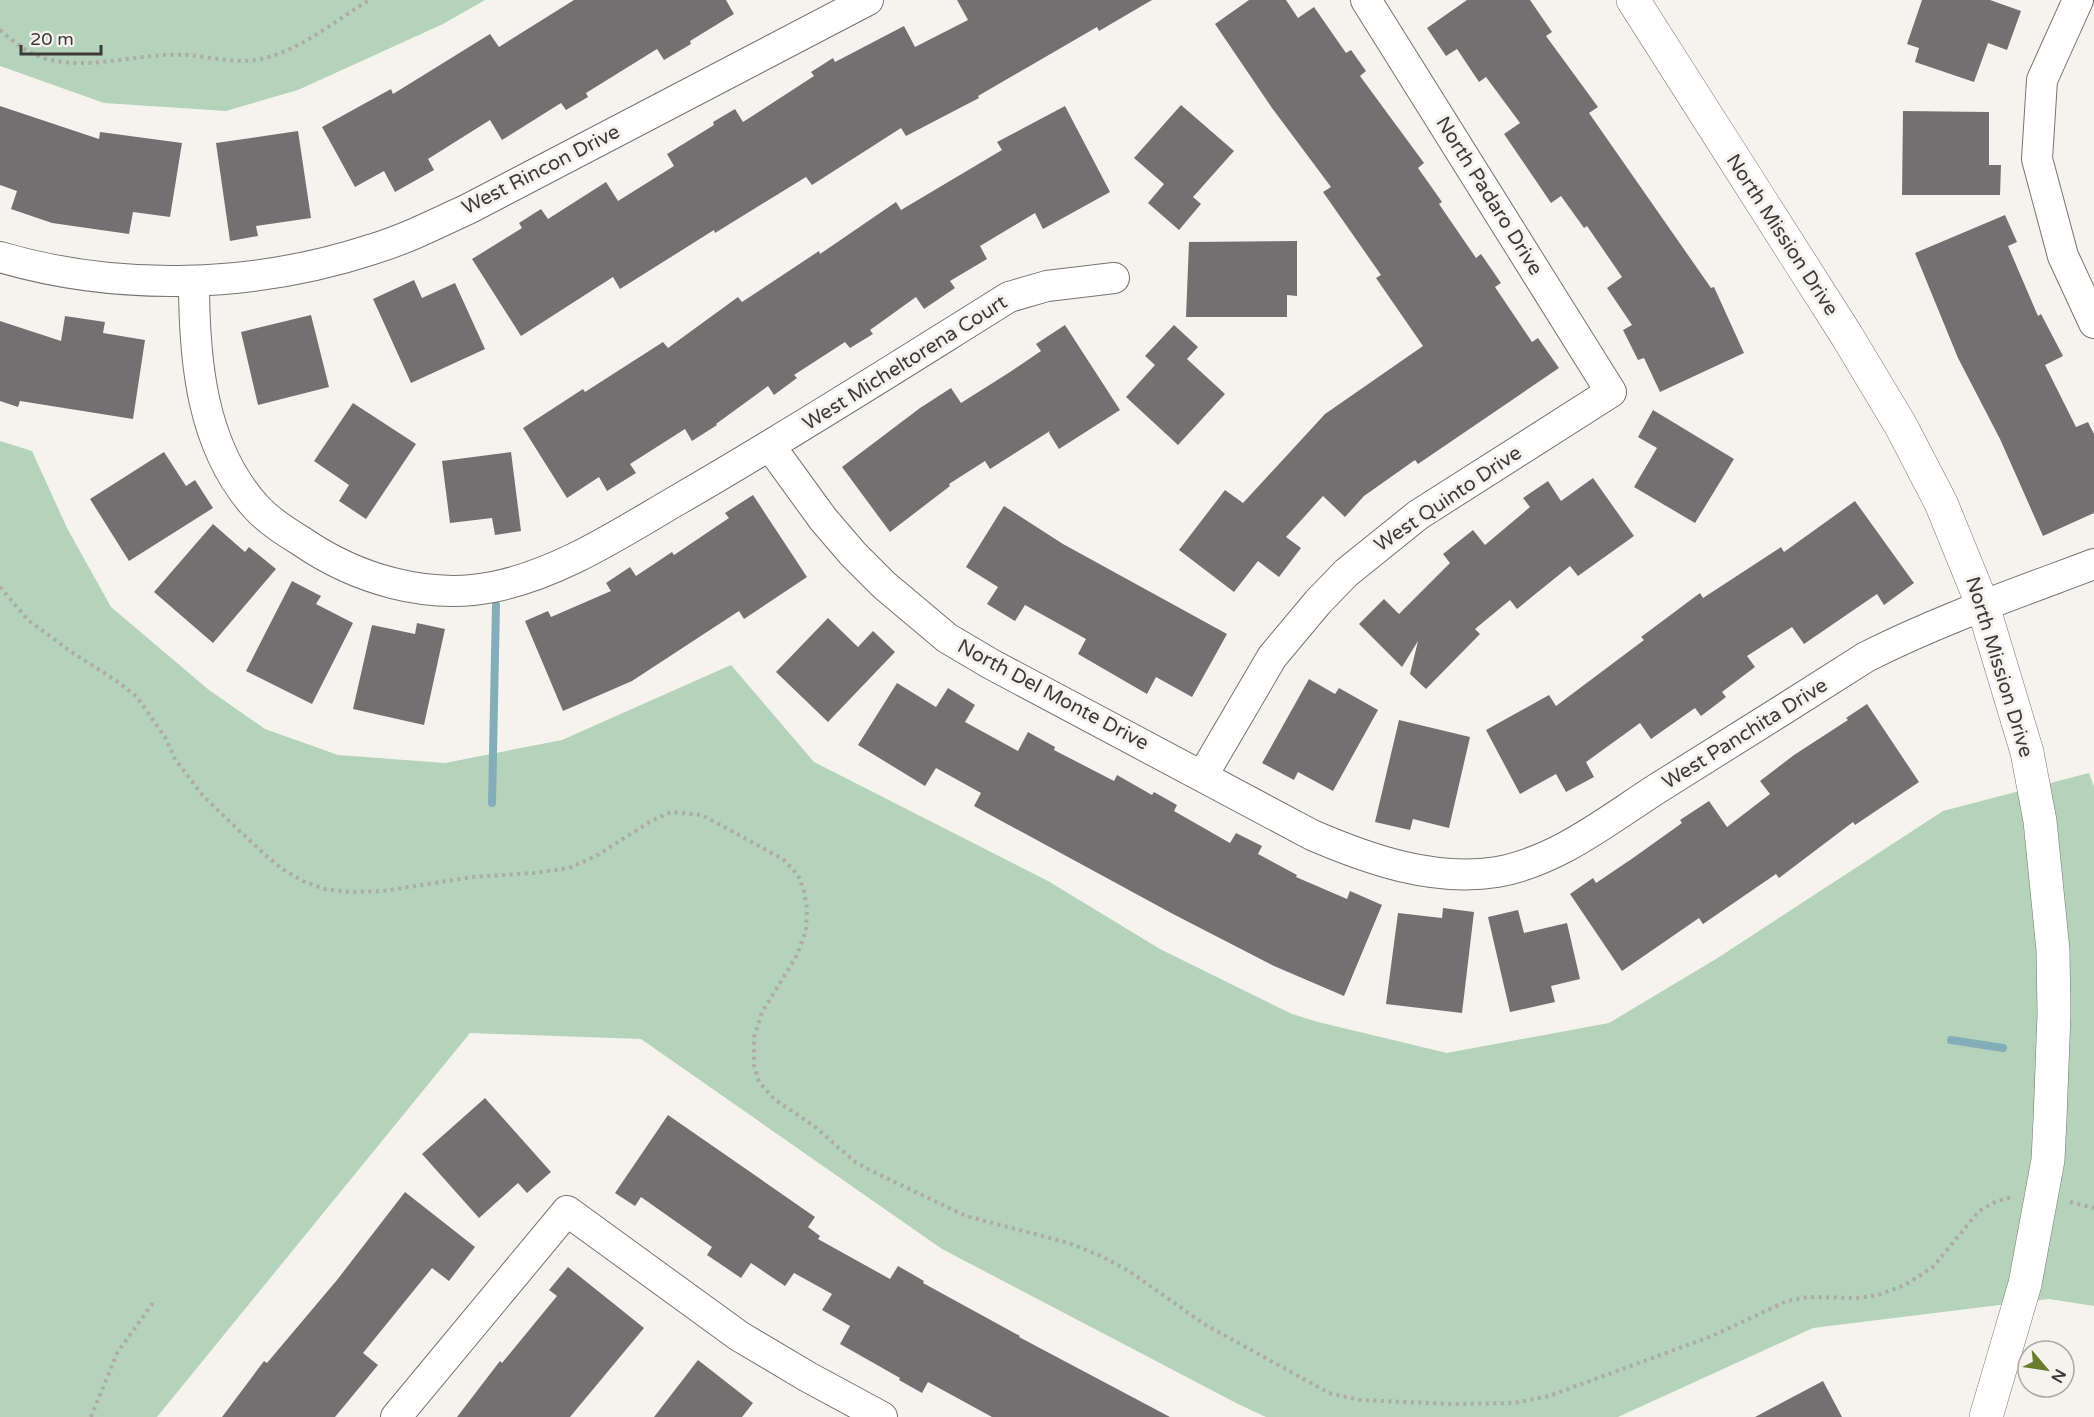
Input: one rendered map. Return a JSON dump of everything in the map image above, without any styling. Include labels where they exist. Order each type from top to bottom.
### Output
[{"type":"street","name":"West Rincon Drive","points":[[0,257],[31,266],[72,273],[194,281],[254,276],[332,261],[375,249],[470,208],[868,0]]},
{"type":"street","name":"North Mission Drive","points":[[1633,0],[1847,336],[1901,426],[1941,503],[1983,606],[2027,752],[2040,821],[2053,950],[2054,1014],[2048,1160],[2025,1284],[1986,1417]]},
{"type":"street","points":[[2078,0],[2042,80],[2037,159],[2063,256],[2094,323]]},
{"type":"street","name":"North Padaro Drive","points":[[1379,5],[1611,392]]},
{"type":"street","name":"West Micheltorena Court","points":[[194,281],[194,332],[199,378],[218,445],[234,475],[257,508],[316,552],[347,568],[384,581],[417,588],[451,591],[493,587],[533,576],[577,558],[770,446],[1009,297],[1047,286],[1114,278]]},
{"type":"street","name":"West Quinto Drive","points":[[1203,775],[1272,657],[1310,610],[1346,573],[1418,515],[1611,392]]},
{"type":"street","name":"North Del Monte Drive","points":[[770,446],[823,519],[853,554],[884,585],[947,638],[991,664],[1312,835],[1355,854],[1394,864]]},
{"type":"street","name":"West Panchita Drive","points":[[1394,864],[1448,875],[1497,872],[1530,863],[1593,832],[1638,801],[1866,657],[1899,640],[2094,564]]},
{"type":"street","points":[[396,1417],[567,1211],[836,1407],[882,1417]]},
{"type":"path","points":[[0,30],[22,48],[49,60],[87,64],[156,54],[241,60],[262,59],[289,50],[369,0]]},
{"type":"path","points":[[0,587],[27,620],[137,697],[165,737],[175,759],[203,796],[264,854],[282,869],[324,889],[350,892],[383,891],[473,877],[569,868],[596,856],[651,821],[671,812],[702,815],[783,859],[798,875],[807,909],[806,931],[796,957],[762,1011],[754,1037],[756,1074],[759,1082],[774,1099],[814,1126],[855,1162],[966,1216],[1069,1243],[1101,1256],[1129,1271],[1204,1324],[1329,1393],[1359,1400],[1451,1404],[1514,1403],[1549,1396],[1712,1336],[1787,1301],[1808,1297],[1857,1298],[1878,1295],[1905,1285],[1934,1268],[1979,1211],[1997,1201],[2014,1197]]},
{"type":"path","points":[[2066,1201],[2094,1208]]},
{"type":"path","points":[[91,1417],[117,1353],[154,1300]]},
{"type":"green space","points":[[0,0],[485,0],[443,24],[298,90],[226,111],[104,103],[0,66]]},
{"type":"green space","points":[[0,441],[32,451],[67,528],[111,607],[209,690],[265,729],[338,755],[445,763],[562,740],[731,665],[814,762],[1048,881],[1160,949],[1292,1014],[1447,1053],[1609,1023],[1716,959],[1943,811],[2089,773],[2094,787],[2094,1306],[2049,1299],[1813,1328],[1618,1417],[1266,1417],[942,1249],[641,1039],[470,1033],[157,1417],[0,1417]]},
{"type":"building","points":[[574,0],[726,0],[734,14],[664,60],[657,49],[586,93],[588,97],[566,110],[561,103],[502,140],[490,120],[428,159],[434,170],[395,192],[384,171],[355,187],[322,127],[391,89],[393,94],[490,34],[499,47]]},
{"type":"building","points":[[957,0],[1152,0],[1099,31],[1097,27],[978,96],[979,98],[906,136],[901,128],[812,185],[806,177],[715,233],[714,230],[620,289],[613,277],[521,336],[472,259],[522,228],[519,223],[541,209],[548,219],[606,182],[618,201],[674,166],[667,154],[714,125],[713,122],[735,109],[743,122],[814,76],[811,72],[833,58],[835,62],[904,26],[915,47],[968,20]]},
{"type":"building","points":[[1249,0],[1286,0],[1298,18],[1314,7],[1346,53],[1351,50],[1366,71],[1360,76],[1424,163],[1418,168],[1442,202],[1439,204],[1476,258],[1481,254],[1501,283],[1495,287],[1532,342],[1538,338],[1559,368],[1418,464],[1415,460],[1364,496],[1345,517],[1323,496],[1286,537],[1301,548],[1279,577],[1258,561],[1234,592],[1179,550],[1225,490],[1243,503],[1325,414],[1423,346],[1376,278],[1381,275],[1323,192],[1331,187],[1272,108],[1215,24]]},
{"type":"building","points":[[1467,0],[1530,0],[1552,32],[1546,36],[1598,107],[1589,113],[1711,288],[1714,287],[1744,353],[1660,392],[1644,358],[1638,360],[1623,330],[1632,325],[1607,288],[1622,277],[1587,226],[1584,228],[1561,196],[1551,203],[1504,134],[1520,123],[1486,77],[1479,82],[1457,49],[1446,56],[1427,28]]},
{"type":"building","points":[[1922,0],[1990,0],[2021,11],[2007,50],[1988,43],[1974,82],[1915,62],[1919,48],[1907,44]]},
{"type":"building","points":[[1181,105],[1234,151],[1193,197],[1201,204],[1179,230],[1148,203],[1164,184],[1134,158]]},
{"type":"building","points":[[0,106],[99,139],[100,132],[182,143],[170,217],[133,212],[129,234],[52,223],[11,209],[17,191],[0,185]]},
{"type":"building","points":[[1065,106],[1110,192],[1043,229],[1035,213],[980,246],[987,259],[950,281],[955,288],[924,309],[916,297],[870,330],[873,334],[850,348],[845,342],[794,375],[797,378],[774,395],[768,386],[692,441],[685,429],[630,464],[636,473],[607,491],[599,477],[567,498],[523,428],[583,389],[585,392],[663,342],[668,348],[738,297],[742,302],[819,251],[820,254],[896,202],[901,210],[1002,150],[997,142]]},
{"type":"building","points":[[1903,111],[1989,112],[1989,165],[2001,165],[2000,195],[1902,195]]},
{"type":"building","points":[[298,131],[311,218],[256,226],[258,236],[230,241],[216,143]]},
{"type":"building","points":[[2005,215],[2017,242],[2008,246],[2038,316],[2041,314],[2063,356],[2045,365],[2076,427],[2088,422],[2094,434],[2094,513],[2043,536],[2000,439],[1958,358],[1915,253]]},
{"type":"building","points":[[1297,241],[1297,296],[1287,295],[1287,317],[1186,317],[1189,242]]},
{"type":"building","points":[[414,280],[422,298],[455,283],[485,349],[411,383],[373,299]]},
{"type":"building","points":[[311,315],[329,387],[258,405],[241,332]]},
{"type":"building","points":[[65,316],[105,322],[103,333],[145,340],[133,419],[20,401],[18,407],[0,401],[0,321],[61,341]]},
{"type":"building","points":[[1065,325],[1120,410],[1059,449],[1050,431],[990,469],[985,461],[949,484],[950,486],[890,532],[842,467],[920,408],[951,388],[961,403],[1010,372],[1041,351],[1036,344]]},
{"type":"building","points":[[1174,325],[1198,347],[1187,359],[1225,394],[1178,445],[1126,397],[1155,365],[1145,356]]},
{"type":"building","points":[[353,403],[416,444],[366,519],[339,501],[349,485],[314,461]]},
{"type":"building","points":[[1653,410],[1734,459],[1695,523],[1634,487],[1657,448],[1638,437]]},
{"type":"building","points":[[164,452],[186,486],[195,480],[213,508],[129,561],[90,499]]},
{"type":"building","points":[[511,452],[521,531],[495,535],[492,518],[450,523],[442,461]]},
{"type":"building","points":[[1593,478],[1634,536],[1578,576],[1570,566],[1517,609],[1510,600],[1475,629],[1480,634],[1426,689],[1410,674],[1418,641],[1402,667],[1359,624],[1384,599],[1399,614],[1450,563],[1443,554],[1473,530],[1485,545],[1530,507],[1523,498],[1548,481],[1561,501]]},
{"type":"building","points":[[753,495],[807,577],[744,619],[739,611],[632,681],[563,711],[525,621],[548,611],[551,617],[611,591],[606,583],[630,567],[636,576],[672,552],[674,555],[729,518],[725,513]]},
{"type":"building","points":[[1855,501],[1914,583],[1884,605],[1877,594],[1804,644],[1792,627],[1747,656],[1755,667],[1722,692],[1726,697],[1701,716],[1695,708],[1651,739],[1640,723],[1586,762],[1594,777],[1566,792],[1556,774],[1520,794],[1486,730],[1549,695],[1556,706],[1644,640],[1641,637],[1700,593],[1703,598],[1781,547],[1784,552]]},
{"type":"building","points":[[1004,506],[1063,544],[1227,634],[1192,697],[1156,677],[1147,694],[1078,654],[1086,639],[1025,605],[1015,621],[987,604],[998,587],[966,567]]},
{"type":"building","points":[[213,524],[245,552],[249,547],[276,569],[213,643],[154,592]]},
{"type":"building","points":[[292,581],[321,596],[316,604],[353,623],[312,704],[246,671]]},
{"type":"building","points":[[828,618],[858,647],[873,631],[895,652],[828,722],[776,672]]},
{"type":"building","points":[[417,623],[445,629],[424,725],[353,709],[372,625],[415,634]]},
{"type":"building","points":[[1309,679],[1335,694],[1339,688],[1378,710],[1333,791],[1298,772],[1294,780],[1262,763]]},
{"type":"building","points":[[897,683],[936,707],[948,688],[975,705],[965,722],[1018,751],[1028,732],[1055,747],[1054,750],[1114,781],[1117,775],[1152,795],[1154,792],[1177,805],[1174,811],[1230,843],[1236,833],[1262,846],[1258,854],[1297,875],[1296,877],[1347,899],[1350,891],[1382,905],[1344,996],[1274,966],[974,806],[981,793],[936,768],[925,786],[858,745]]},
{"type":"building","points":[[1867,704],[1919,782],[1855,825],[1853,822],[1779,878],[1776,874],[1703,924],[1699,918],[1622,971],[1570,894],[1593,878],[1596,883],[1682,823],[1680,820],[1709,801],[1727,827],[1770,794],[1760,781],[1794,755],[1848,720],[1846,718]]},
{"type":"building","points":[[1399,720],[1470,737],[1449,828],[1413,819],[1410,830],[1375,822]]},
{"type":"building","points":[[1443,908],[1474,912],[1462,1013],[1386,1004],[1398,913],[1442,918]]},
{"type":"building","points":[[1518,910],[1524,933],[1567,923],[1580,979],[1551,986],[1555,1002],[1510,1012],[1488,917]]},
{"type":"building","points":[[485,1098],[551,1172],[527,1193],[518,1183],[479,1218],[422,1154]]},
{"type":"building","points":[[668,1115],[815,1217],[808,1227],[820,1236],[818,1239],[890,1279],[898,1266],[924,1281],[923,1283],[1019,1337],[1170,1417],[992,1417],[928,1382],[922,1393],[899,1380],[900,1378],[840,1344],[850,1326],[822,1310],[832,1294],[794,1273],[785,1286],[751,1263],[741,1278],[707,1255],[712,1247],[641,1197],[635,1206],[615,1193]]},
{"type":"building","points":[[405,1192],[475,1247],[449,1281],[432,1268],[363,1353],[378,1365],[335,1417],[222,1417],[264,1361],[267,1363],[337,1280]]},
{"type":"building","points":[[568,1267],[644,1328],[570,1417],[457,1417],[500,1361],[502,1363],[557,1296],[549,1290]]},
{"type":"building","points":[[698,1360],[753,1403],[742,1417],[654,1417]]},
{"type":"building","points":[[1823,1381],[1842,1417],[1755,1417]]},
{"type":"waterway","points":[[492,803],[496,605]]},
{"type":"waterway","points":[[1951,1040],[2003,1048]]}]
